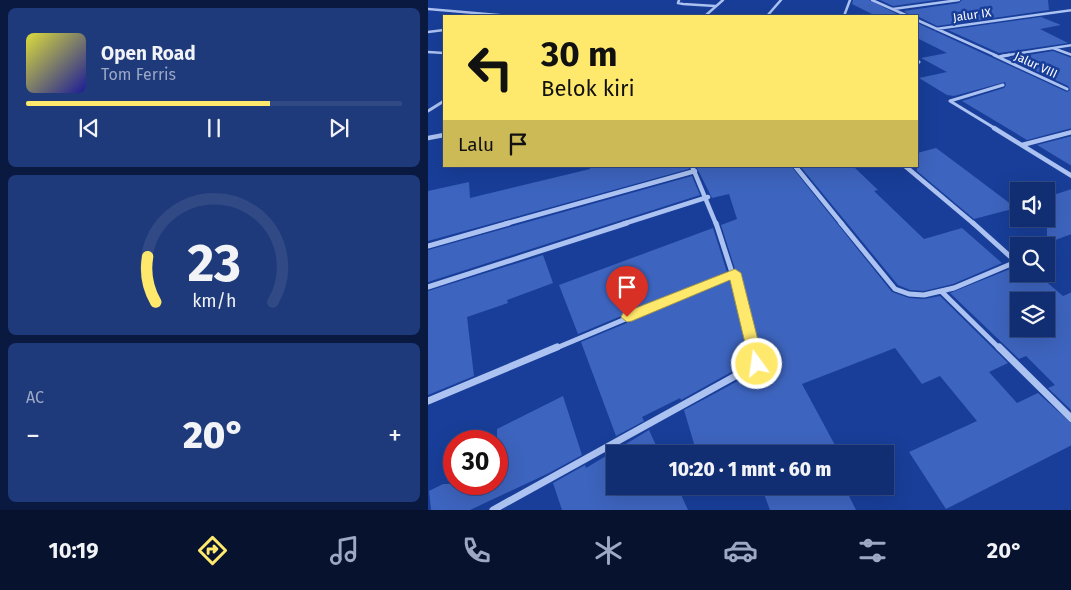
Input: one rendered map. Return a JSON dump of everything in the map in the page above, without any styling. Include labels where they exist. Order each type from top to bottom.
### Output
[{"type":"street","points":[[679,0],[681,3],[715,6]]},
{"type":"street","points":[[706,15],[723,0]]},
{"type":"street","points":[[768,15],[781,0]]},
{"type":"street","points":[[844,15],[850,0]]},
{"type":"street","points":[[872,0],[906,15]]},
{"type":"street","points":[[893,9],[959,0]]},
{"type":"street","points":[[428,8],[497,15]]},
{"type":"street","name":"Jalur IX","points":[[934,29],[1072,10]]},
{"type":"street","points":[[465,15],[470,13]]},
{"type":"street","name":"Jalur VIII","points":[[918,21],[1068,89]]},
{"type":"street","points":[[428,32],[443,26]]},
{"type":"street","points":[[434,30],[443,30]]},
{"type":"street","name":"Jalur VIII","points":[[998,57],[1072,45]]},
{"type":"street","points":[[1053,48],[1072,55]]},
{"type":"street","points":[[428,52],[443,53]]},
{"type":"street","points":[[1003,85],[950,101],[1072,176]]},
{"type":"street","points":[[428,111],[443,102]]},
{"type":"street","points":[[1022,145],[1072,132]]},
{"type":"street","points":[[428,138],[443,135]]},
{"type":"street","points":[[796,167],[895,289],[917,296],[942,292],[1011,264],[1013,259],[906,167]]},
{"type":"street","points":[[428,246],[693,169],[708,197],[735,273],[757,364],[493,510]]},
{"type":"street","points":[[428,288],[708,197]]},
{"type":"street","points":[[428,401],[735,273]]},
{"type":"street","points":[[942,292],[1072,418]]},
{"type":"building","points":[[853,0],[869,0],[899,15],[874,15],[852,4]]},
{"type":"building","points":[[880,0],[936,0],[893,6]]},
{"type":"building","points":[[962,0],[1048,0],[1049,10],[937,26],[918,15],[910,15],[904,11],[959,3]]},
{"type":"building","points":[[1041,17],[1061,25],[1040,29],[1068,43],[999,53],[948,30]]},
{"type":"building","points":[[918,23],[1067,92],[1070,90],[1068,86],[1009,58],[1053,51],[1072,58],[1072,128],[1027,140],[962,101],[1004,88],[1005,82],[954,96],[947,95],[919,78],[947,72],[921,58],[947,53],[918,38]]},
{"type":"building","points":[[1072,136],[1072,166],[1037,145]]},
{"type":"building","points":[[936,148],[1010,204],[1010,210],[974,219],[917,171],[918,153]]},
{"type":"building","points":[[589,167],[688,167],[689,169],[428,241],[428,191],[469,182],[470,198],[590,169]]},
{"type":"building","points":[[696,167],[792,167],[892,292],[909,298],[924,299],[940,296],[1008,363],[989,372],[1017,403],[1038,393],[1072,424],[1072,445],[946,509],[909,452],[977,421],[940,376],[922,384],[895,348],[802,384],[835,445],[694,445],[684,410],[760,369],[762,363],[738,276],[739,272],[735,269],[721,225],[737,219],[729,194],[712,198]]},
{"type":"building","points":[[801,167],[854,167],[878,190],[874,191],[924,239],[962,228],[1002,263],[953,284],[924,291],[910,290],[898,285]]},
{"type":"building","points":[[692,176],[700,195],[428,282],[428,250]]},
{"type":"building","points":[[1072,189],[1072,234],[1055,240],[1055,237],[1047,237],[1047,227],[1055,227],[1055,194]]},
{"type":"building","points":[[713,228],[727,272],[578,334],[559,285]]},
{"type":"building","points":[[543,255],[553,283],[507,300],[508,303],[467,317],[474,376],[428,395],[428,291]]},
{"type":"building","points":[[1010,269],[1010,282],[1046,282],[1063,296],[1072,292],[1072,411],[1048,388],[1055,385],[1026,356],[1019,359],[950,293]]},
{"type":"building","points":[[730,280],[751,361],[681,400],[680,398],[642,417],[644,421],[616,436],[581,342]]},
{"type":"building","points":[[563,396],[582,455],[508,492],[508,430],[497,429]]},
{"type":"building","points":[[649,430],[656,445],[624,445]]},
{"type":"building","points":[[606,456],[606,495],[681,495],[688,510],[562,510],[553,483],[585,465],[586,468]]},
{"type":"building","points":[[443,484],[443,495],[502,495],[470,510],[431,510],[429,491]]},
{"type":"building","points":[[764,495],[848,495],[856,510],[770,510]]},
{"type":"route","points":[[627,317],[735,273],[757,364]]}]
